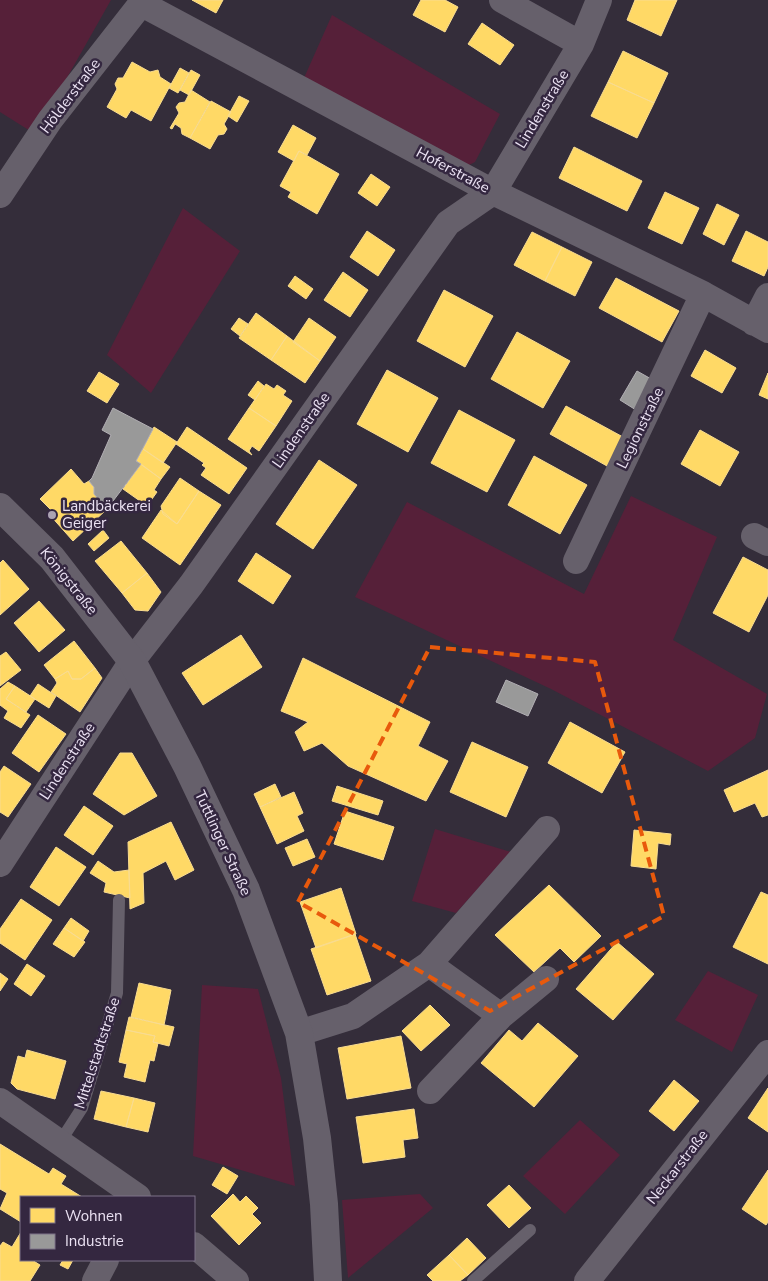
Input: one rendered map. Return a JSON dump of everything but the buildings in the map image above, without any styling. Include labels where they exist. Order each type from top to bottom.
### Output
[{"type":"street","points":[[502,0],[581,44]]},
{"type":"street","name":"Lindenstraße","points":[[0,864],[132,661],[191,585],[448,223],[493,192],[581,44],[598,0]]},
{"type":"street","name":"Hoferstraße","points":[[143,2],[493,192],[703,294],[761,327]]},
{"type":"street","name":"Hölderstraße","points":[[0,195],[50,120],[143,2]]},
{"type":"street","name":"Legionstraße","points":[[576,561],[703,294]]},
{"type":"street","points":[[761,327],[768,296]]},
{"type":"street","name":"Königstraße","points":[[0,506],[52,558],[132,661]]},
{"type":"street","name":"Tuttlinger Straße","points":[[132,661],[187,766],[246,890],[299,1032],[317,1138],[324,1204],[328,1281]]},
{"type":"street","points":[[299,1032],[353,1016],[429,964],[547,829]]},
{"type":"street","points":[[429,964],[501,1016]]},
{"type":"street","points":[[430,1091],[501,1016],[546,980]]},
{"type":"street","name":"Neckarstraße","points":[[587,1281],[768,1053]]},
{"type":"street","points":[[0,1101],[136,1196]]},
{"type":"street","points":[[195,1246],[236,1281]]},
{"type":"street","points":[[95,1281],[105,1261]]},
{"type":"lane","name":"Mittelstadtstraße","points":[[60,1142],[82,1108],[116,992],[119,900]]},
{"type":"lane","points":[[473,1281],[530,1230]]},
{"type":"highlighted area","points":[[430,647],[595,662],[664,916],[490,1011],[298,902]]},
{"type":"shaded area","points":[[0,0],[111,0],[35,134],[0,112]]},
{"type":"shaded area","points":[[332,15],[500,114],[475,162],[461,169],[300,87]]},
{"type":"shaded area","points":[[183,208],[240,251],[151,393],[107,355]]},
{"type":"shaded area","points":[[631,496],[717,537],[673,640],[767,694],[755,738],[708,771],[551,689],[355,597],[407,502],[584,594]]},
{"type":"shaded area","points":[[435,829],[511,852],[456,913],[412,901]]},
{"type":"shaded area","points":[[708,971],[758,995],[732,1052],[675,1020]]},
{"type":"shaded area","points":[[202,985],[258,989],[281,1078],[295,1186],[193,1156]]},
{"type":"shaded area","points":[[580,1120],[620,1155],[565,1214],[523,1176]]},
{"type":"shaded area","points":[[420,1194],[433,1208],[348,1278],[342,1200]]},
{"type":"place","name":"Landbäckerei Geiger","points":[[52,515]]}]
